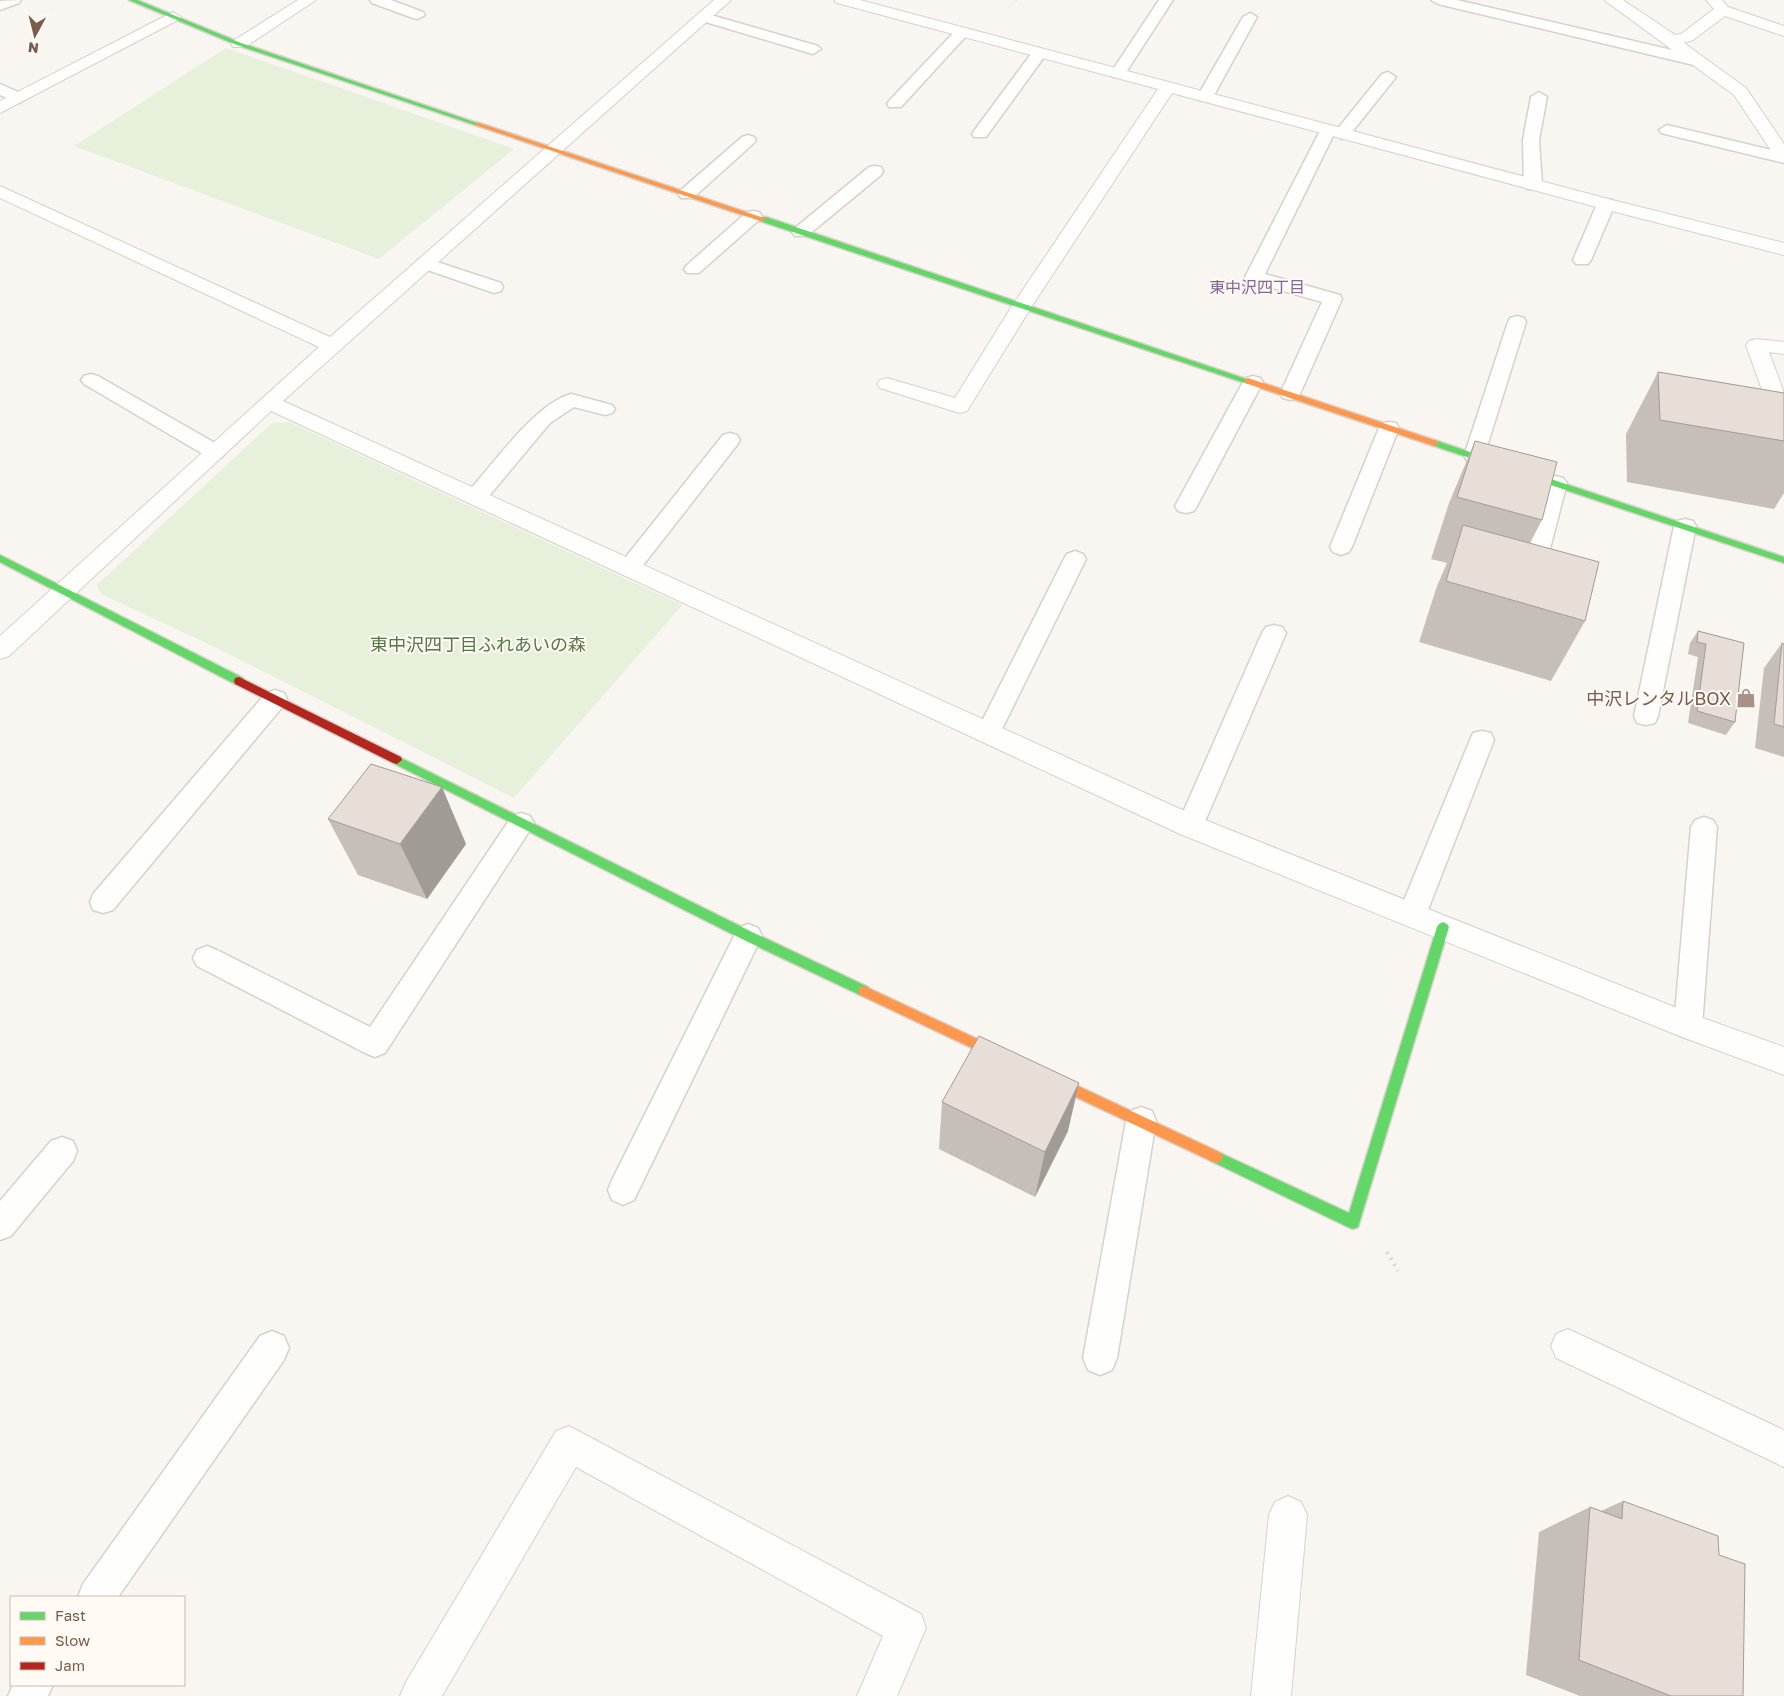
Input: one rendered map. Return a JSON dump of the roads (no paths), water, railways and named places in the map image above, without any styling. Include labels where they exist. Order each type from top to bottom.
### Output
[{"type":"street","points":[[132,0],[239,44],[1784,560]]},
{"type":"street","points":[[239,44],[308,0]]},
{"type":"street","points":[[0,650],[269,402],[425,263],[556,150],[723,0]]},
{"type":"street","points":[[1612,0],[1640,17],[1740,92],[1784,158]]},
{"type":"street","points":[[853,1],[1039,53],[1784,250]]},
{"type":"street","points":[[1672,42],[1687,36],[1718,5],[1784,31]]},
{"type":"street","points":[[0,108],[173,17]]},
{"type":"street","points":[[1768,25],[1784,20]]},
{"type":"street","points":[[887,384],[960,406],[1022,306],[1168,87]]},
{"type":"street","points":[[0,192],[332,346]]},
{"type":"street","points":[[1784,348],[1756,345],[1784,421]]},
{"type":"street","points":[[269,402],[1190,826],[1688,1026],[1784,1061]]},
{"type":"street","points":[[0,558],[62,592],[748,936],[1353,1222],[1443,927]]},
{"type":"street","points":[[1568,1346],[1784,1449]]},
{"type":"street","points":[[420,1696],[569,1444],[907,1628],[877,1696]]},
{"type":"street","points":[[1271,1696],[1288,1515]]},
{"type":"lane","points":[[0,6],[14,0]]},
{"type":"lane","points":[[377,0],[418,14]]},
{"type":"lane","points":[[1118,74],[1166,0]]},
{"type":"lane","points":[[1438,0],[1698,61]]},
{"type":"lane","points":[[704,17],[813,49]]},
{"type":"lane","points":[[1205,97],[1250,17]]},
{"type":"lane","points":[[895,104],[962,32]]},
{"type":"lane","points":[[980,134],[1039,53]]},
{"type":"lane","points":[[1290,394],[1333,299],[1254,276],[1335,132],[1388,77]]},
{"type":"lane","points":[[0,89],[19,98]]},
{"type":"lane","points":[[1533,185],[1530,173],[1531,124],[1539,97]]},
{"type":"lane","points":[[1667,130],[1784,158]]},
{"type":"lane","points":[[687,194],[748,140]]},
{"type":"lane","points":[[801,232],[875,171]]},
{"type":"lane","points":[[1582,260],[1606,204]]},
{"type":"lane","points":[[692,269],[753,216]]},
{"type":"lane","points":[[425,263],[494,287]]},
{"type":"lane","points":[[1474,456],[1518,322]]},
{"type":"lane","points":[[92,380],[215,452]]},
{"type":"lane","points":[[1186,506],[1253,382]]},
{"type":"lane","points":[[476,497],[543,419],[571,400],[605,409]]},
{"type":"lane","points":[[1341,547],[1390,428]]},
{"type":"lane","points":[[629,568],[730,440]]},
{"type":"lane","points":[[1530,588],[1556,484]]},
{"type":"lane","points":[[1646,716],[1685,526]]},
{"type":"lane","points":[[988,733],[1075,559]]},
{"type":"lane","points":[[1190,826],[1274,633]]},
{"type":"lane","points":[[103,902],[276,699]]},
{"type":"lane","points":[[1412,915],[1482,740]]},
{"type":"lane","points":[[207,958],[375,1044],[521,823]]},
{"type":"lane","points":[[1688,1026],[1704,827]]},
{"type":"lane","points":[[623,1190],[748,936]]},
{"type":"lane","points":[[1100,1358],[1141,1121]]},
{"type":"lane","points":[[0,1224],[62,1151]]},
{"type":"lane","points":[[97,1596],[272,1348]]},
{"type":"place","name":"中沢レンタルBOX","points":[[1746,698]]},
{"type":"district","name":"東中沢四丁目","points":[[1257,287]]},
{"type":"park label","name":"東中沢四丁目ふれあいの森","points":[[478,644]]}]
